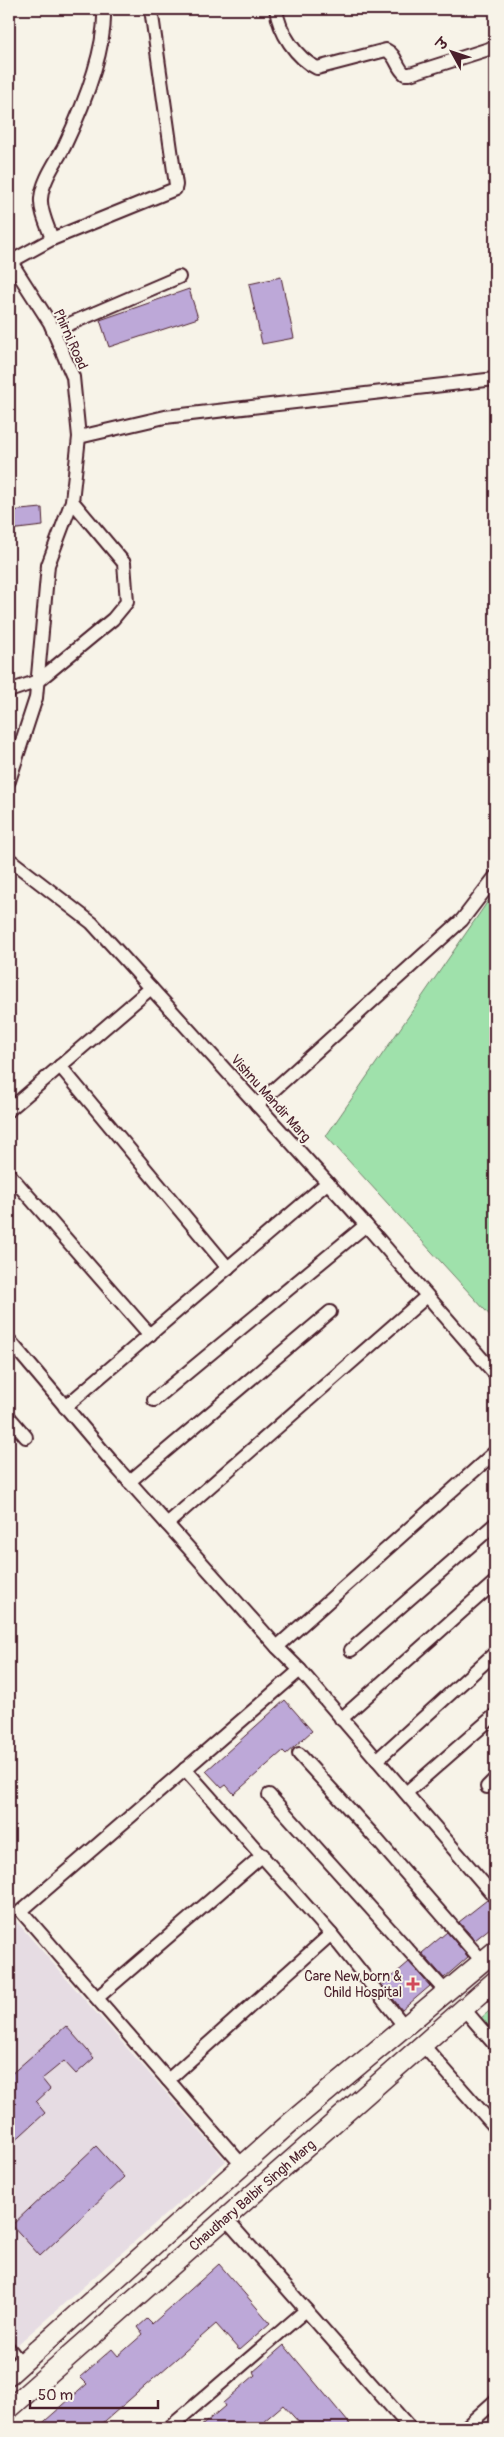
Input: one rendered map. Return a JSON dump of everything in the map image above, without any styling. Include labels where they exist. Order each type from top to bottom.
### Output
[{"type":"street","points":[[52,239],[41,200],[42,191],[65,144],[100,52],[104,9]]},
{"type":"street","points":[[10,261],[52,239],[175,189],[176,185],[151,9]]},
{"type":"street","points":[[276,9],[278,22],[289,43],[304,59],[317,68],[386,50],[394,56],[401,71],[405,74],[410,74],[495,48]]},
{"type":"street","name":"Phirni Road","points":[[9,781],[36,698],[48,565],[72,501],[79,438],[73,378],[53,331],[10,261]]},
{"type":"street","points":[[53,331],[179,276]]},
{"type":"street","points":[[79,438],[165,417],[495,379]]},
{"type":"street","points":[[9,690],[38,680],[113,619],[127,602],[124,563],[72,501]]},
{"type":"street","name":"Vishnu Mandir Marg","points":[[9,859],[92,923],[366,1225],[495,1374]]},
{"type":"street","points":[[257,1105],[462,920],[495,877]]},
{"type":"street","points":[[9,1110],[151,988]]},
{"type":"street","points":[[60,1066],[228,1268]]},
{"type":"street","points":[[9,1174],[150,1335]]},
{"type":"street","points":[[65,1407],[327,1183]]},
{"type":"street","points":[[154,1400],[366,1225]]},
{"type":"street","points":[[167,1524],[427,1296]]},
{"type":"street","points":[[129,1482],[330,1312]]},
{"type":"street","points":[[9,1340],[129,1482],[277,1647],[300,1670],[495,1898]]},
{"type":"street","points":[[9,1417],[26,1437]]},
{"type":"street","points":[[277,1647],[495,1452]]},
{"type":"street","points":[[350,1650],[495,1524]]},
{"type":"street","points":[[340,1719],[495,1582]]},
{"type":"street","points":[[377,1760],[495,1653]]},
{"type":"street","points":[[242,2165],[22,1912],[300,1670]]},
{"type":"street","points":[[406,1793],[495,1715]]},
{"type":"street","points":[[299,1754],[372,1834],[489,1956]]},
{"type":"street","points":[[185,1769],[331,1934],[405,2027]]},
{"type":"street","points":[[269,1795],[446,1992]]},
{"type":"street","points":[[97,1998],[263,1855]]},
{"type":"street","points":[[168,2080],[331,1934]]},
{"type":"street","name":"Chaudhary Balbir Singh Marg","points":[[9,2376],[242,2165],[489,1956]]},
{"type":"street","name":"Chaudhary Balbir Singh Marg","points":[[9,2409],[495,1981]]},
{"type":"street","points":[[464,2009],[495,2045]]},
{"type":"street","points":[[422,2044],[495,2127]]},
{"type":"street","points":[[225,2218],[410,2428]]},
{"type":"street","points":[[169,2428],[306,2310]]},
{"type":"street","points":[[465,2428],[495,2401]]},
{"type":"lane","points":[[9,2344],[23,2362]]},
{"type":"shaded area","points":[[9,1913],[226,2161],[9,2352]]},
{"type":"green space","points":[[495,891],[495,1321],[326,1136]]},
{"type":"green space","points":[[495,2006],[495,2051],[473,2025]]},
{"type":"building","points":[[281,277],[294,338],[262,344],[249,284]]},
{"type":"building","points":[[189,289],[198,318],[109,347],[100,320]]},
{"type":"building","points":[[42,508],[43,526],[9,530],[9,511]]},
{"type":"building","points":[[285,1700],[312,1731],[286,1754],[283,1751],[234,1794],[226,1785],[222,1788],[206,1771]]},
{"type":"building","points":[[487,1900],[495,1907],[495,1924],[475,1940],[459,1922]]},
{"type":"building","points":[[447,1932],[468,1957],[444,1978],[422,1953]]},
{"type":"building","points":[[409,1962],[430,1986],[402,2010],[382,1985]]},
{"type":"building","points":[[66,2026],[94,2058],[76,2074],[64,2061],[42,2079],[50,2089],[36,2102],[45,2113],[9,2146],[9,2076]]},
{"type":"building","points":[[96,2146],[124,2177],[40,2256],[12,2225]]},
{"type":"building","points":[[219,2264],[270,2323],[239,2350],[216,2324],[97,2428],[37,2428],[87,2384],[80,2377],[112,2349],[118,2356],[143,2334],[138,2327],[147,2319],[152,2324]]},
{"type":"building","points":[[284,2345],[353,2428],[304,2428],[283,2405],[256,2428],[199,2428],[225,2406],[223,2403],[255,2375],[253,2372]]},
{"type":"place","name":"Care New born & Child Hospital","points":[[413,1984]]}]
